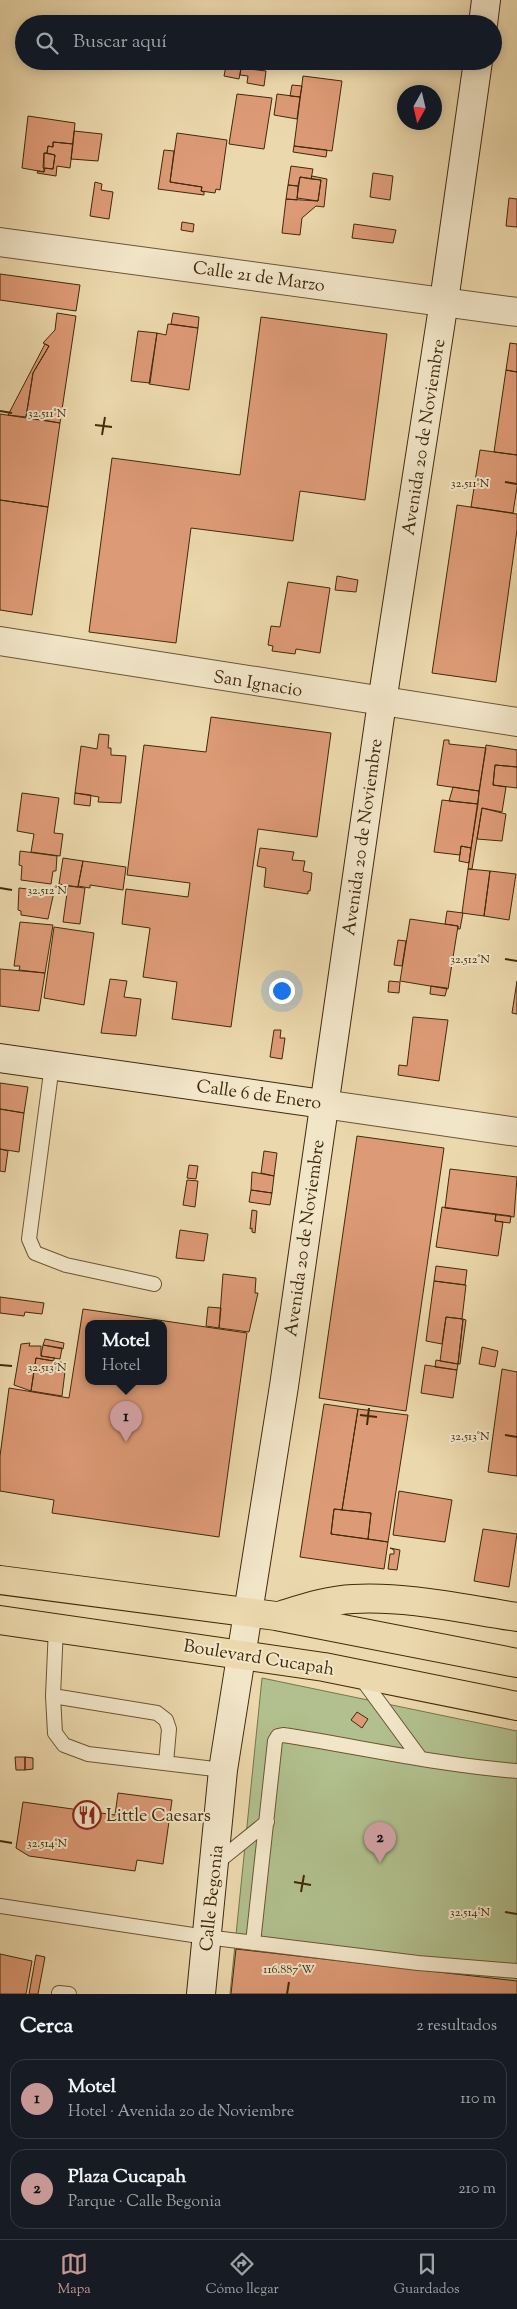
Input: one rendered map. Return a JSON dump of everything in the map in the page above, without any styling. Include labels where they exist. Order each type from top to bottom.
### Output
[{"type":"main road","points":[[484,15],[486,0]]},
{"type":"main road","name":"Avenida 20 de Noviembre","points":[[242,1654],[284,1386],[323,1104],[382,702],[444,301],[477,70]]},
{"type":"main road","name":"Calle 21 de Marzo","points":[[0,242],[517,312]]},
{"type":"main road","name":"San Ignacio","points":[[0,642],[517,722]]},
{"type":"main road","name":"Calle 6 de Enero","points":[[0,1058],[517,1132]]},
{"type":"main road","points":[[0,1580],[276,1616],[517,1663]]},
{"type":"main road","points":[[276,1616],[330,1602],[353,1599],[404,1600],[517,1617]]},
{"type":"main road","name":"Boulevard Cucapah","points":[[0,1620],[242,1654],[357,1673],[517,1706]]},
{"type":"main road","name":"Calle Begonia","points":[[201,1994],[223,1770],[242,1654]]},
{"type":"lane","points":[[52,1065],[29,1239],[35,1253],[66,1265],[154,1284]]},
{"type":"lane","points":[[56,1627],[55,1733],[64,1745],[88,1754],[223,1770]]},
{"type":"lane","points":[[357,1673],[420,1758]]},
{"type":"lane","points":[[54,1696],[156,1712],[166,1720],[169,1729],[166,1763]]},
{"type":"lane","points":[[253,1943],[274,1741],[278,1736],[283,1735],[441,1762],[517,1771]]},
{"type":"lane","points":[[215,1864],[267,1822]]},
{"type":"lane","points":[[0,1906],[253,1943],[418,1963],[517,1971]]},
{"type":"green space","points":[[262,1678],[517,1731],[517,1994],[230,1994]]},
{"type":"building","points":[[225,70],[241,70],[239,79],[224,76]]},
{"type":"building","points":[[241,70],[266,71],[264,86],[247,83],[248,76],[240,75]]},
{"type":"building","points":[[303,76],[342,81],[332,151],[294,146]]},
{"type":"building","points":[[292,85],[302,86],[300,97],[290,96]]},
{"type":"building","points":[[237,94],[272,98],[264,149],[229,144]]},
{"type":"building","points":[[277,94],[300,97],[297,119],[274,115]]},
{"type":"building","points":[[28,116],[75,123],[73,144],[53,142],[53,147],[48,146],[47,153],[44,153],[44,172],[22,168]]},
{"type":"building","points":[[74,131],[102,134],[98,161],[71,159]]},
{"type":"building","points":[[177,133],[227,140],[220,190],[216,189],[215,193],[201,191],[202,187],[170,182]]},
{"type":"building","points":[[53,142],[73,144],[70,168],[57,166],[56,176],[37,173],[38,171],[44,172],[45,168],[53,169],[55,155],[47,153],[48,146],[53,147]]},
{"type":"building","points":[[294,146],[327,150],[326,157],[293,152]]},
{"type":"building","points":[[164,150],[174,151],[170,182],[202,187],[201,191],[204,192],[204,195],[158,189]]},
{"type":"building","points":[[44,153],[55,155],[53,169],[43,168]]},
{"type":"building","points":[[291,166],[313,169],[311,179],[300,177],[298,186],[288,185]]},
{"type":"building","points":[[373,173],[393,176],[390,200],[370,197]]},
{"type":"building","points":[[312,176],[327,179],[324,207],[316,206],[302,218],[300,235],[282,233],[286,199],[318,201],[321,180],[311,179]]},
{"type":"building","points":[[300,177],[321,180],[318,201],[297,198]]},
{"type":"building","points":[[95,182],[102,184],[101,190],[113,192],[109,219],[90,216]]},
{"type":"building","points":[[288,185],[298,186],[297,200],[286,199]]},
{"type":"building","points":[[509,198],[517,199],[517,227],[506,226]]},
{"type":"building","points":[[182,222],[194,224],[193,232],[181,230]]},
{"type":"building","points":[[354,224],[396,230],[393,243],[352,238]]},
{"type":"building","points":[[0,274],[80,285],[76,311],[0,300]]},
{"type":"building","points":[[57,313],[76,316],[60,423],[26,417],[33,373],[49,346],[43,343],[55,330]]},
{"type":"building","points":[[173,313],[199,317],[198,328],[171,324]]},
{"type":"building","points":[[261,317],[387,334],[365,500],[300,491],[293,541],[191,528],[176,643],[89,632],[112,458],[240,475]]},
{"type":"building","points":[[168,324],[198,328],[189,390],[149,384],[157,333],[166,335]]},
{"type":"building","points":[[138,331],[157,333],[150,383],[131,381]]},
{"type":"building","points":[[510,343],[517,344],[517,372],[506,370]]},
{"type":"building","points":[[45,344],[49,346],[33,373],[26,417],[8,415]]},
{"type":"building","points":[[506,370],[517,372],[517,455],[494,452]]},
{"type":"building","points":[[0,414],[60,423],[48,507],[0,500]]},
{"type":"building","points":[[480,450],[517,455],[517,487],[513,513],[471,507]]},
{"type":"building","points":[[0,500],[48,507],[32,615],[0,610]]},
{"type":"building","points":[[457,505],[517,514],[517,530],[496,682],[432,673]]},
{"type":"building","points":[[337,576],[358,580],[356,592],[335,590]]},
{"type":"building","points":[[288,582],[330,588],[320,653],[296,649],[295,654],[272,651],[273,646],[268,645],[271,626],[280,627]]},
{"type":"building","points":[[211,717],[331,733],[317,837],[258,829],[231,1027],[172,1019],[177,982],[143,977],[150,928],[122,924],[126,889],[188,897],[190,883],[127,875],[144,745],[206,752]]},
{"type":"building","points":[[99,734],[109,735],[108,748],[111,748],[111,755],[126,756],[121,803],[98,802],[99,797],[75,793],[81,746],[97,749]]},
{"type":"building","points":[[444,740],[449,740],[449,744],[486,748],[479,791],[437,785]]},
{"type":"building","points":[[486,745],[517,750],[517,767],[495,765],[493,785],[506,787],[502,812],[482,808],[472,869],[468,869]]},
{"type":"building","points":[[495,765],[517,767],[517,788],[493,785]]},
{"type":"building","points":[[453,787],[479,791],[478,804],[449,801]]},
{"type":"building","points":[[22,793],[59,798],[54,833],[63,834],[60,856],[31,852],[34,834],[17,831]]},
{"type":"building","points":[[75,793],[91,795],[90,806],[74,804]]},
{"type":"building","points":[[442,800],[478,804],[471,848],[461,846],[460,855],[434,852]]},
{"type":"building","points":[[482,808],[506,814],[502,841],[477,839]]},
{"type":"building","points":[[461,846],[471,848],[469,863],[459,861]]},
{"type":"building","points":[[260,848],[294,852],[292,860],[305,861],[303,871],[312,873],[308,894],[264,887],[266,868],[257,866]]},
{"type":"building","points":[[20,851],[57,856],[56,871],[53,871],[51,884],[21,880]]},
{"type":"building","points":[[63,858],[83,861],[78,887],[59,884]]},
{"type":"building","points":[[83,861],[126,867],[123,890],[90,885],[90,888],[78,886]]},
{"type":"building","points":[[468,869],[490,871],[484,916],[462,913]]},
{"type":"building","points":[[490,871],[516,874],[509,920],[484,916]]},
{"type":"building","points":[[68,886],[85,888],[80,924],[63,922]]},
{"type":"building","points":[[19,888],[54,892],[48,919],[21,915],[21,911],[18,910]]},
{"type":"building","points":[[447,911],[463,913],[460,929],[458,929],[458,926],[445,924]]},
{"type":"building","points":[[410,919],[458,926],[448,989],[400,981]]},
{"type":"building","points":[[20,922],[53,925],[45,973],[19,970],[20,966],[14,966]]},
{"type":"building","points":[[54,927],[94,933],[84,1005],[44,998]]},
{"type":"building","points":[[398,940],[406,941],[402,966],[394,965]]},
{"type":"building","points":[[0,969],[45,973],[39,1011],[0,1006]]},
{"type":"building","points":[[110,979],[127,981],[124,997],[141,999],[136,1036],[101,1033]]},
{"type":"building","points":[[389,981],[400,982],[399,993],[388,992]]},
{"type":"building","points":[[517,981],[517,1014],[512,1013]]},
{"type":"building","points":[[431,986],[447,988],[445,996],[430,994]]},
{"type":"building","points":[[413,1017],[448,1020],[439,1081],[398,1075],[399,1065],[407,1066]]},
{"type":"building","points":[[274,1030],[281,1030],[280,1038],[285,1038],[282,1059],[270,1057]]},
{"type":"building","points":[[0,1083],[28,1087],[24,1113],[0,1109]]},
{"type":"building","points":[[0,1109],[24,1113],[19,1152],[0,1149]]},
{"type":"building","points":[[357,1136],[444,1148],[406,1411],[319,1398]]},
{"type":"building","points":[[0,1149],[8,1151],[5,1172],[0,1171]]},
{"type":"building","points":[[264,1151],[277,1153],[274,1176],[261,1173]]},
{"type":"building","points":[[189,1165],[198,1166],[196,1179],[187,1178]]},
{"type":"building","points":[[450,1169],[517,1177],[514,1217],[445,1208]]},
{"type":"building","points":[[252,1172],[274,1176],[272,1193],[251,1190]]},
{"type":"building","points":[[187,1180],[198,1181],[195,1207],[183,1205]]},
{"type":"building","points":[[251,1190],[272,1193],[270,1205],[249,1202]]},
{"type":"building","points":[[442,1207],[496,1214],[495,1221],[503,1222],[498,1256],[436,1247]]},
{"type":"building","points":[[252,1210],[257,1211],[255,1233],[252,1232],[252,1228],[250,1229]]},
{"type":"building","points":[[496,1214],[511,1216],[510,1223],[495,1221]]},
{"type":"building","points":[[180,1230],[208,1234],[204,1261],[176,1258]]},
{"type":"building","points":[[436,1266],[467,1270],[465,1285],[434,1281]]},
{"type":"building","points":[[223,1274],[256,1278],[255,1293],[258,1293],[249,1332],[219,1328]]},
{"type":"building","points":[[434,1281],[466,1285],[462,1319],[446,1317],[442,1344],[426,1341]]},
{"type":"building","points":[[0,1297],[44,1303],[42,1314],[25,1312],[24,1316],[0,1313]]},
{"type":"building","points":[[208,1307],[221,1308],[219,1328],[206,1326]]},
{"type":"building","points":[[83,1309],[158,1320],[85,1320],[85,1385],[167,1385],[167,1321],[247,1333],[219,1537],[52,1513],[54,1500],[0,1491],[0,1456],[9,1388],[69,1398]]},
{"type":"building","points":[[446,1317],[463,1319],[458,1364],[440,1361]]},
{"type":"building","points":[[463,1319],[466,1320],[460,1364],[458,1364]]},
{"type":"building","points":[[45,1339],[64,1343],[63,1349],[43,1345]]},
{"type":"building","points":[[30,1343],[29,1346],[41,1346],[41,1356],[55,1358],[53,1361],[36,1358],[31,1391],[14,1385],[21,1344]]},
{"type":"building","points":[[43,1345],[62,1348],[60,1359],[41,1356]]},
{"type":"building","points":[[482,1347],[498,1351],[495,1367],[479,1364]]},
{"type":"building","points":[[36,1358],[66,1363],[62,1396],[31,1391]]},
{"type":"building","points":[[436,1360],[458,1364],[457,1370],[435,1367]]},
{"type":"building","points":[[425,1365],[457,1370],[453,1398],[421,1393]]},
{"type":"building","points":[[502,1369],[517,1372],[517,1476],[488,1472]]},
{"type":"building","points":[[324,1404],[358,1409],[342,1510],[334,1509],[331,1534],[388,1542],[384,1569],[300,1557]]},
{"type":"building","points":[[358,1409],[408,1415],[388,1542],[368,1539],[371,1513],[342,1510]]},
{"type":"building","points":[[399,1491],[452,1500],[445,1542],[393,1535]]},
{"type":"building","points":[[334,1509],[371,1513],[368,1539],[331,1534]]},
{"type":"building","points":[[483,1529],[517,1534],[509,1587],[474,1581]]},
{"type":"building","points":[[390,1548],[400,1550],[397,1570],[388,1569],[390,1554],[394,1554],[394,1550]]},
{"type":"building","points":[[357,1712],[368,1719],[362,1728],[351,1720]]},
{"type":"building","points":[[15,1757],[25,1757],[25,1770],[16,1770]]},
{"type":"building","points":[[25,1757],[33,1758],[33,1769],[25,1770]]},
{"type":"building","points":[[118,1793],[172,1800],[163,1864],[137,1860],[135,1871],[29,1856],[16,1848],[23,1802],[115,1815]]},
{"type":"building","points":[[236,1949],[517,1981],[517,1994],[231,1994]]},
{"type":"building","points":[[0,1954],[32,1961],[26,1994],[0,1994]]},
{"type":"building","points":[[36,1955],[45,1957],[38,1994],[29,1994]]},
{"type":"place","name":"Motel","points":[[126,1442]]},
{"type":"place","name":"Little Caesars","points":[[87,1815]]},
{"type":"place","name":"Plaza Cucapah","points":[[380,1863]]}]
